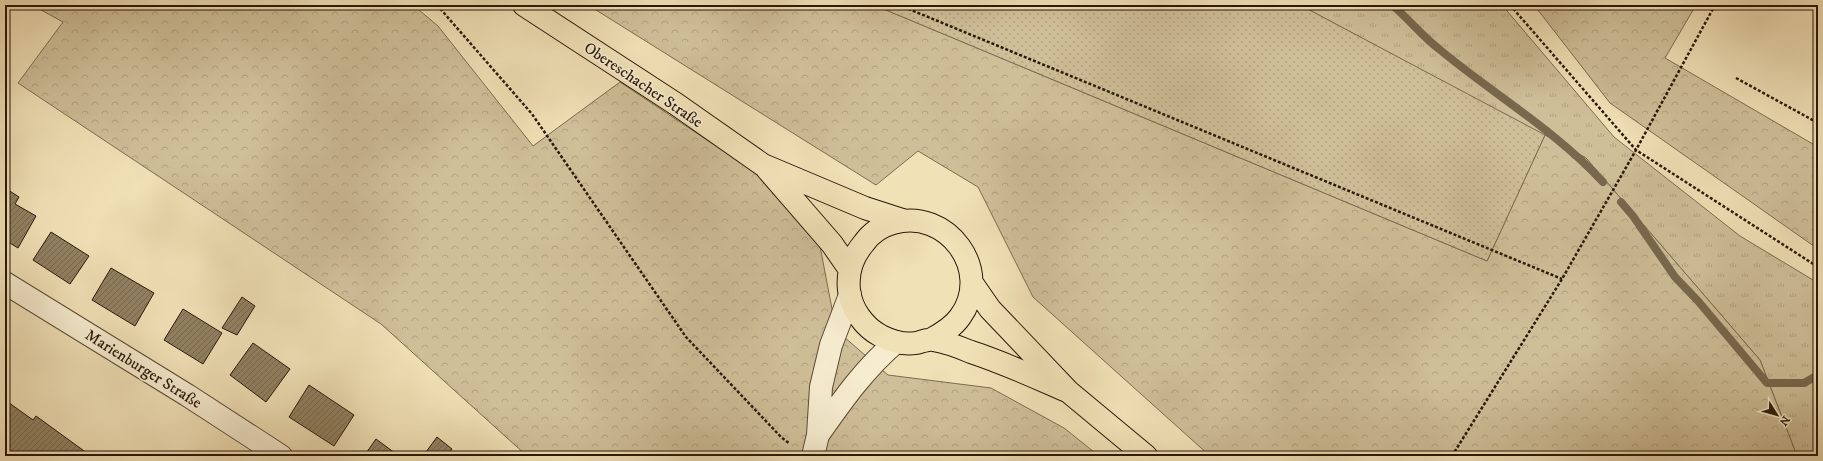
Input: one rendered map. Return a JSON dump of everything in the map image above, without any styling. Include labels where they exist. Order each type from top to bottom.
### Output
[{"type":"main road","name":"Obereschacher Straße","points":[[524,5],[676,104],[763,165],[865,208],[902,220]]},
{"type":"main road","name":"Obereschacher Straße","points":[[763,165],[832,244],[850,270]]},
{"type":"main road","points":[[902,220],[917,220],[932,224],[946,231],[957,241],[965,254],[970,268],[972,283],[969,301],[960,317],[948,330],[932,339],[914,343],[896,342],[880,336],[866,325],[856,311],[850,295],[850,270],[856,252],[868,237],[884,226],[902,220]]},
{"type":"main road","points":[[972,283],[990,309],[1069,392],[1146,456]]},
{"type":"main road","points":[[932,339],[999,361],[1069,392]]},
{"type":"street","name":"Marienburger Straße","points":[[5,283],[194,399],[281,456]]},
{"type":"street","points":[[813,456],[818,435],[821,387],[831,345],[850,295]]},
{"type":"street","points":[[818,435],[852,386],[876,359],[896,342]]},
{"type":"path","points":[[437,5],[532,114],[686,337],[781,437],[792,446]]},
{"type":"path","points":[[899,5],[1562,279]]},
{"type":"path","points":[[1510,5],[1636,150],[1818,267]]},
{"type":"path","points":[[1452,456],[1562,279],[1636,150],[1714,5]]},
{"type":"path","points":[[1736,78],[1818,123]]},
{"type":"green space","points":[[32,5],[413,5],[438,26],[533,146],[620,82],[773,184],[820,246],[836,330],[888,375],[991,388],[1064,428],[1099,456],[527,456],[381,324],[18,83],[63,22]]},
{"type":"green space","points":[[588,5],[874,5],[1487,261],[1545,135],[1586,158],[1760,360],[1797,456],[1210,456],[1033,297],[978,187],[918,151],[876,185]]},
{"type":"green space","points":[[874,5],[1300,5],[1545,135],[1487,261]]},
{"type":"green space","points":[[1300,5],[1502,5],[1614,137],[1740,236],[1818,283],[1818,456],[1797,456],[1760,360],[1586,158]]},
{"type":"green space","points":[[1534,5],[1696,5],[1665,58],[1818,147],[1818,249],[1610,103]]},
{"type":"building","points":[[5,188],[19,197],[15,204],[36,216],[18,248],[5,240]]},
{"type":"building","points":[[51,232],[89,256],[70,284],[33,260]]},
{"type":"building","points":[[111,268],[154,293],[135,326],[92,300]]},
{"type":"building","points":[[242,297],[255,306],[237,335],[222,328]]},
{"type":"building","points":[[183,309],[222,333],[203,364],[164,340]]},
{"type":"building","points":[[253,343],[290,369],[266,402],[230,375]]},
{"type":"building","points":[[309,385],[354,415],[334,446],[289,417]]},
{"type":"building","points":[[5,400],[33,420],[36,416],[91,456],[20,456],[15,452],[12,456],[5,450]]},
{"type":"building","points":[[437,437],[452,449],[447,456],[423,456]]},
{"type":"building","points":[[376,439],[399,456],[364,456]]},
{"type":"waterway","points":[[1392,5],[1433,44],[1565,146],[1603,182]]},
{"type":"waterway","points":[[1621,202],[1633,216],[1675,277],[1698,301],[1767,383],[1804,383],[1818,375]]}]
